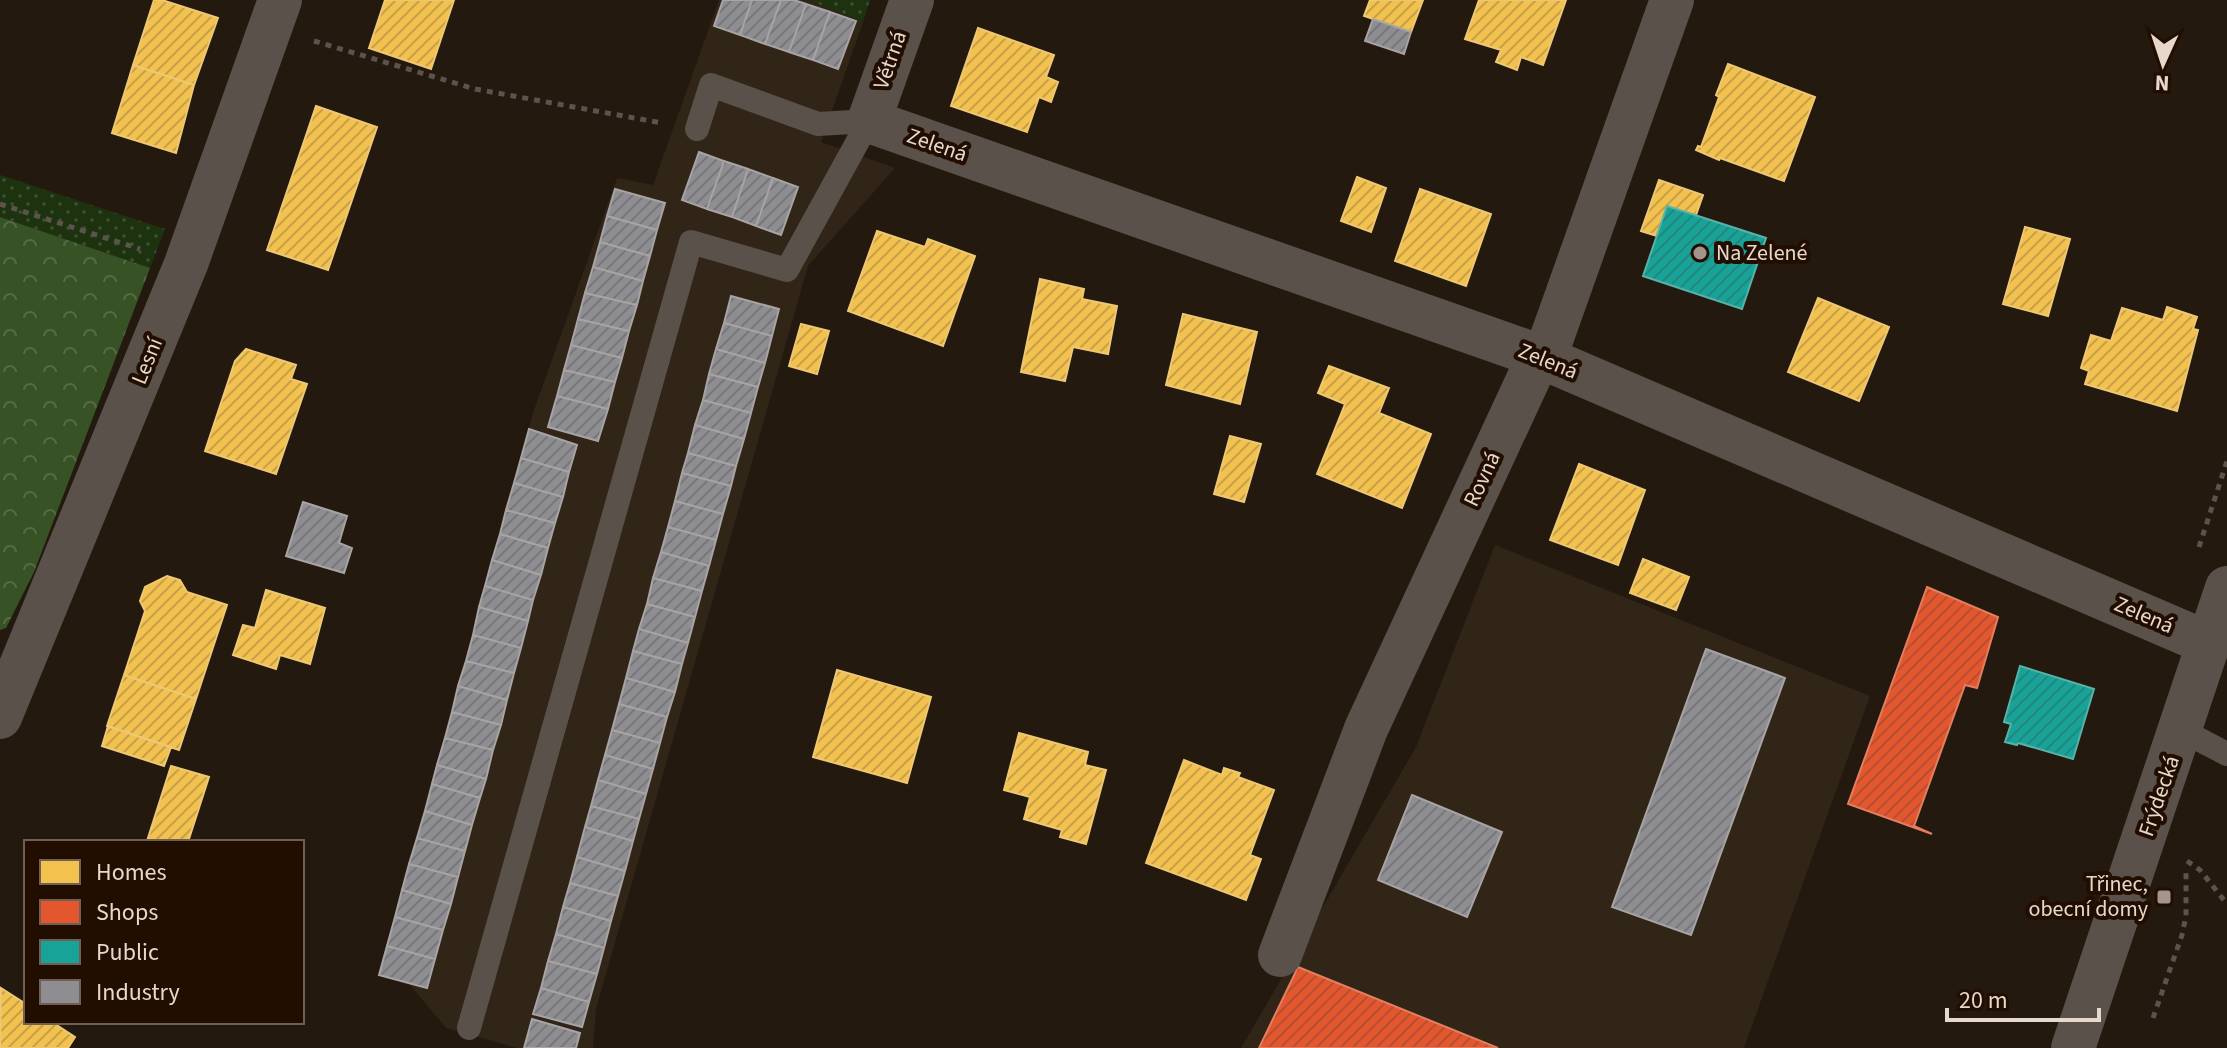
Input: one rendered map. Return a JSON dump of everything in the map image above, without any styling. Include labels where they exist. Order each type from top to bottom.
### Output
[{"type":"street","name":"Větrná","points":[[869,121],[912,0]]},
{"type":"street","name":"Rovná","points":[[1280,955],[1366,729],[1539,356],[1551,340],[1672,0]]},
{"type":"street","name":"Lesní","points":[[0,717],[186,264],[275,14]]},
{"type":"street","name":"Zelená","points":[[869,121],[1539,356],[2210,644]]},
{"type":"street","name":"Frýdecká","points":[[2073,1048],[2227,588]]},
{"type":"lane","points":[[697,129],[711,85],[818,124],[869,121]]},
{"type":"lane","points":[[469,1028],[691,242],[787,270],[869,121]]},
{"type":"lane","points":[[2181,730],[2227,754]]},
{"type":"path","points":[[275,14],[475,89],[697,129]]},
{"type":"path","points":[[0,204],[186,264]]},
{"type":"path","points":[[2153,1018],[2186,916],[2183,859],[2200,870],[2227,904]]},
{"type":"shaded area","points":[[719,0],[809,0],[863,22],[821,142],[895,168],[808,266],[596,1009],[593,1048],[517,1048],[446,1028],[400,973],[380,968],[533,413],[617,178],[653,185]]},
{"type":"shaded area","points":[[1495,545],[1870,696],[1744,1048],[1241,1048],[1416,747]]},
{"type":"green space","points":[[809,0],[870,0],[863,22]]},
{"type":"green space","points":[[0,175],[165,229],[150,268],[0,217]]},
{"type":"green space","points":[[0,217],[150,268],[34,572],[6,628],[0,630]]},
{"type":"building: Homes","points":[[154,0],[218,18],[194,85],[133,65]]},
{"type":"building: Homes","points":[[385,0],[454,0],[431,69],[369,48]]},
{"type":"building: Homes","points":[[1370,0],[1423,0],[1411,32],[1364,16]]},
{"type":"building: Homes","points":[[1479,0],[1566,0],[1543,65],[1521,57],[1517,70],[1496,62],[1501,50],[1465,39]]},
{"type":"building: Homes","points":[[978,28],[1054,55],[1046,77],[1058,82],[1051,102],[1039,97],[1027,132],[951,106]]},
{"type":"building: Homes","points":[[1728,64],[1815,97],[1784,181],[1696,150],[1698,146],[1701,147]]},
{"type":"building: Homes","points":[[133,65],[194,85],[176,153],[112,133]]},
{"type":"building: Homes","points":[[316,106],[377,127],[328,270],[267,250]]},
{"type":"building: Homes","points":[[1357,177],[1386,188],[1371,232],[1341,221]]},
{"type":"building: Homes","points":[[1659,180],[1703,195],[1696,215],[1667,206],[1657,236],[1641,231]]},
{"type":"building: Homes","points":[[1420,189],[1491,214],[1466,286],[1395,261]]},
{"type":"building: Homes","points":[[2025,227],[2070,239],[2048,316],[2003,304]]},
{"type":"building: Homes","points":[[877,231],[925,247],[928,239],[975,256],[943,346],[848,311]]},
{"type":"building: Homes","points":[[1040,279],[1084,289],[1082,299],[1117,306],[1108,354],[1073,347],[1065,381],[1021,372]]},
{"type":"building: Homes","points":[[1818,298],[1889,327],[1859,401],[1788,372]]},
{"type":"building: Homes","points":[[2167,307],[2197,317],[2193,329],[2198,330],[2177,411],[2085,384],[2089,371],[2081,368],[2091,335],[2111,341],[2122,308],[2163,320]]},
{"type":"building: Homes","points":[[1183,314],[1257,332],[1240,404],[1166,385]]},
{"type":"building: Homes","points":[[801,324],[829,331],[817,374],[789,366]]},
{"type":"building: Homes","points":[[246,349],[296,365],[291,379],[307,384],[276,474],[205,451],[235,361]]},
{"type":"building: Homes","points":[[1329,366],[1389,388],[1379,413],[1431,434],[1402,508],[1317,474],[1345,404],[1318,393]]},
{"type":"building: Homes","points":[[1230,436],[1261,444],[1244,502],[1214,494]]},
{"type":"building: Homes","points":[[1579,464],[1645,490],[1618,565],[1550,540]]},
{"type":"building: Homes","points":[[1643,559],[1689,577],[1676,610],[1630,593]]},
{"type":"building: Homes","points":[[167,576],[180,580],[187,592],[227,605],[196,699],[124,675],[145,611],[140,601],[145,587]]},
{"type":"building: Homes","points":[[266,590],[325,608],[310,664],[280,655],[276,669],[233,655],[243,625],[255,628]]},
{"type":"building: Homes","points":[[837,670],[931,697],[907,783],[813,757]]},
{"type":"building: Homes","points":[[124,675],[196,699],[179,750],[107,726]]},
{"type":"building: Homes","points":[[108,726],[171,747],[164,766],[102,746]]},
{"type":"building: Homes","points":[[1019,733],[1088,752],[1085,765],[1106,770],[1086,844],[1060,837],[1062,830],[1024,819],[1030,797],[1004,790]]},
{"type":"building: Homes","points":[[1184,760],[1222,775],[1224,768],[1240,773],[1238,777],[1274,790],[1250,855],[1261,859],[1246,900],[1146,863]]},
{"type":"building: Homes","points":[[171,766],[209,777],[189,840],[147,840]]},
{"type":"building: Homes","points":[[1,988],[24,1003],[24,1024],[55,1024],[75,1037],[68,1048],[0,1048]]},
{"type":"building: Shops","points":[[1927,587],[1998,617],[1977,688],[1965,685],[1914,826],[1932,834],[1848,804]]},
{"type":"building: Shops","points":[[1298,967],[1498,1048],[1259,1048]]},
{"type":"building: Public","points":[[1667,206],[1766,238],[1742,309],[1643,276]]},
{"type":"building: Public","points":[[2020,666],[2094,689],[2073,759],[2005,742],[2011,724],[2004,722]]},
{"type":"building: Industry","points":[[723,0],[752,0],[740,35],[714,26]]},
{"type":"building: Industry","points":[[752,0],[781,0],[765,44],[740,35]]},
{"type":"building: Industry","points":[[781,0],[806,4],[789,52],[765,44]]},
{"type":"building: Industry","points":[[806,4],[830,12],[813,60],[789,52]]},
{"type":"building: Industry","points":[[830,12],[856,21],[838,69],[813,60]]},
{"type":"building: Industry","points":[[1373,19],[1411,32],[1404,54],[1365,41]]},
{"type":"building: Industry","points":[[699,152],[724,161],[707,209],[682,200]]},
{"type":"building: Industry","points":[[724,161],[748,169],[732,217],[707,209]]},
{"type":"building: Industry","points":[[748,169],[773,178],[756,226],[732,217]]},
{"type":"building: Industry","points":[[773,178],[798,187],[781,235],[756,226]]},
{"type":"building: Industry","points":[[615,189],[665,203],[657,230],[607,216]]},
{"type":"building: Industry","points":[[607,216],[657,230],[650,256],[600,242]]},
{"type":"building: Industry","points":[[600,242],[650,256],[643,281],[593,267]]},
{"type":"building: Industry","points":[[593,267],[643,281],[637,305],[585,293]]},
{"type":"building: Industry","points":[[585,293],[637,305],[629,331],[578,319]]},
{"type":"building: Industry","points":[[731,296],[779,309],[772,336],[724,323]]},
{"type":"building: Industry","points":[[578,319],[629,331],[622,358],[571,345]]},
{"type":"building: Industry","points":[[724,323],[772,336],[765,363],[716,349]]},
{"type":"building: Industry","points":[[571,345],[622,358],[615,382],[564,370]]},
{"type":"building: Industry","points":[[716,349],[765,363],[758,387],[709,374]]},
{"type":"building: Industry","points":[[564,370],[615,382],[608,409],[557,396]]},
{"type":"building: Industry","points":[[709,374],[758,387],[751,413],[703,400]]},
{"type":"building: Industry","points":[[557,396],[608,409],[598,441],[548,427]]},
{"type":"building: Industry","points":[[703,400],[751,413],[744,439],[695,425]]},
{"type":"building: Industry","points":[[695,425],[744,439],[736,466],[688,453]]},
{"type":"building: Industry","points":[[529,429],[577,445],[569,472],[521,458]]},
{"type":"building: Industry","points":[[688,453],[736,466],[731,486],[682,473]]},
{"type":"building: Industry","points":[[521,458],[569,472],[563,497],[514,483]]},
{"type":"building: Industry","points":[[682,473],[731,486],[723,514],[675,501]]},
{"type":"building: Industry","points":[[514,483],[563,497],[555,523],[506,510]]},
{"type":"building: Industry","points":[[675,501],[723,514],[716,540],[668,527]]},
{"type":"building: Industry","points":[[303,502],[347,516],[339,543],[352,548],[344,573],[286,556]]},
{"type":"building: Industry","points":[[506,510],[555,523],[548,548],[500,534]]},
{"type":"building: Industry","points":[[668,527],[716,540],[709,566],[661,552]]},
{"type":"building: Industry","points":[[500,534],[548,548],[541,575],[492,560]]},
{"type":"building: Industry","points":[[661,552],[709,566],[702,591],[653,578]]},
{"type":"building: Industry","points":[[492,560],[541,575],[533,600],[485,586]]},
{"type":"building: Industry","points":[[653,578],[702,591],[695,617],[647,604]]},
{"type":"building: Industry","points":[[485,586],[533,600],[528,621],[479,607]]},
{"type":"building: Industry","points":[[647,604],[695,617],[688,643],[639,629]]},
{"type":"building: Industry","points":[[479,607],[528,621],[521,648],[473,635]]},
{"type":"building: Industry","points":[[639,629],[688,643],[682,664],[633,651]]},
{"type":"building: Industry","points":[[473,635],[521,648],[514,673],[466,661]]},
{"type":"building: Industry","points":[[1706,649],[1785,678],[1691,935],[1612,907]]},
{"type":"building: Industry","points":[[633,651],[682,664],[675,692],[626,678]]},
{"type":"building: Industry","points":[[466,661],[514,673],[507,700],[458,686]]},
{"type":"building: Industry","points":[[626,678],[675,692],[667,717],[619,704]]},
{"type":"building: Industry","points":[[458,686],[507,700],[501,725],[452,712]]},
{"type":"building: Industry","points":[[619,704],[667,717],[660,743],[612,730]]},
{"type":"building: Industry","points":[[452,712],[501,725],[493,750],[445,738]]},
{"type":"building: Industry","points":[[612,730],[660,743],[653,769],[605,755]]},
{"type":"building: Industry","points":[[445,738],[493,750],[486,779],[437,765]]},
{"type":"building: Industry","points":[[605,755],[653,769],[646,794],[598,780]]},
{"type":"building: Industry","points":[[437,765],[486,779],[480,798],[432,784]]},
{"type":"building: Industry","points":[[598,780],[646,794],[639,819],[591,806]]},
{"type":"building: Industry","points":[[432,784],[480,798],[472,825],[425,811]]},
{"type":"building: Industry","points":[[1412,795],[1502,832],[1467,917],[1378,880]]},
{"type":"building: Industry","points":[[591,806],[639,819],[633,841],[585,827]]},
{"type":"building: Industry","points":[[425,811],[472,825],[465,851],[417,838]]},
{"type":"building: Industry","points":[[585,827],[633,841],[625,871],[577,857]]},
{"type":"building: Industry","points":[[417,838],[465,851],[458,877],[409,864]]},
{"type":"building: Industry","points":[[577,857],[625,871],[618,896],[570,883]]},
{"type":"building: Industry","points":[[409,864],[458,877],[451,904],[402,890]]},
{"type":"building: Industry","points":[[570,883],[618,896],[611,921],[563,907]]},
{"type":"building: Industry","points":[[402,890],[451,904],[443,930],[395,917]]},
{"type":"building: Industry","points":[[563,907],[611,921],[604,948],[556,934]]},
{"type":"building: Industry","points":[[395,917],[443,930],[435,959],[387,946]]},
{"type":"building: Industry","points":[[556,934],[604,948],[597,974],[548,961]]},
{"type":"building: Industry","points":[[387,946],[435,959],[427,988],[379,975]]},
{"type":"building: Industry","points":[[548,961],[597,974],[589,1002],[541,988]]},
{"type":"building: Industry","points":[[541,988],[589,1002],[582,1027],[533,1014]]},
{"type":"building: Industry","points":[[532,1019],[580,1033],[576,1048],[524,1048]]},
{"type":"place","name":"Na Zelené","points":[[1700,253]]},
{"type":"place","name":"Třinec, obecní domy","points":[[2164,897]]}]
